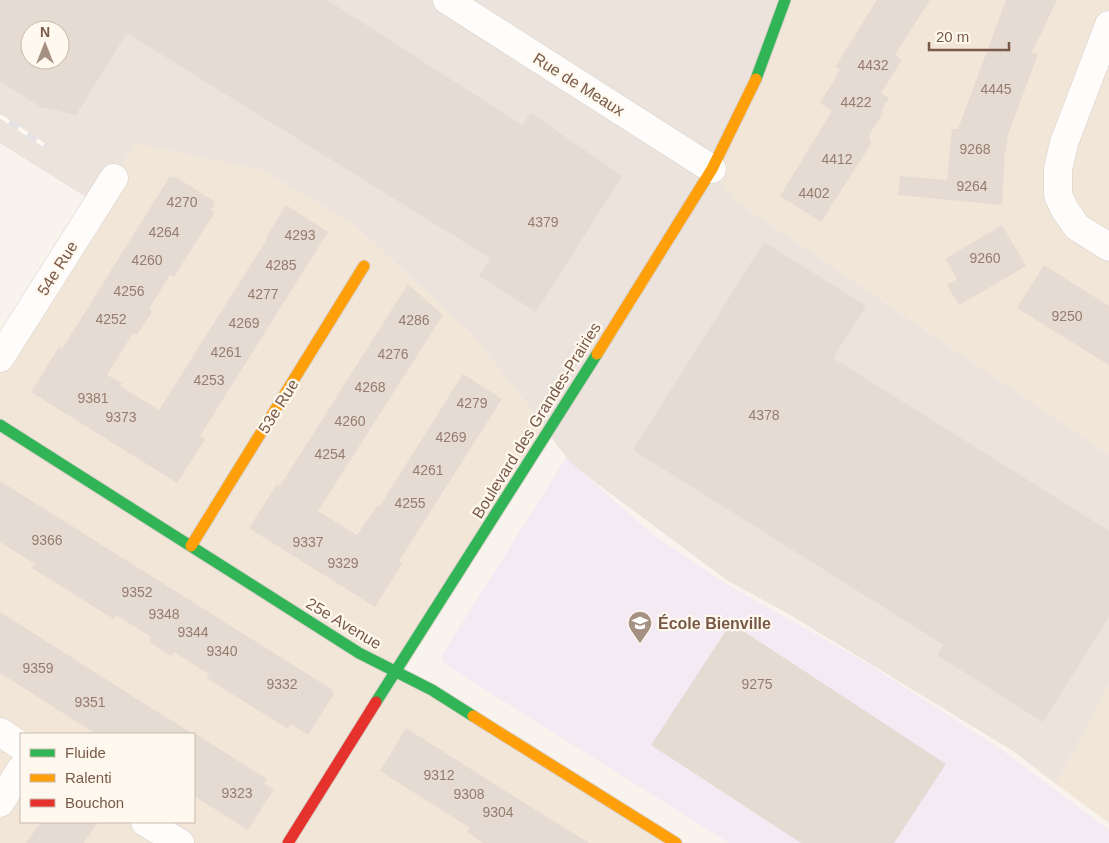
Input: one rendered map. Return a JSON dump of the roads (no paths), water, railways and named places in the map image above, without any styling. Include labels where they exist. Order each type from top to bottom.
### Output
[{"type":"street","name":"Rue de Meaux","points":[[447,0],[712,169]]},
{"type":"street","name":"Boulevard des Grandes-Prairies","points":[[288,843],[577,387],[712,169],[755,81],[785,0]]},
{"type":"street","points":[[1109,25],[1064,143],[1058,169],[1058,195],[1065,210],[1077,227],[1109,247]]},
{"type":"street","name":"54e Rue","points":[[0,358],[114,178]]},
{"type":"street","name":"53e Rue","points":[[192,546],[364,266]]},
{"type":"street","name":"25e Avenue","points":[[0,424],[359,653],[432,690],[676,843]]},
{"type":"street","points":[[0,732],[20,745]]},
{"type":"street","points":[[0,803],[20,771]]},
{"type":"street","points":[[147,823],[180,843]]},
{"type":"railway","points":[[0,116],[44,145]]},
{"type":"place","name":"École Bienville","points":[[640,644]]}]
